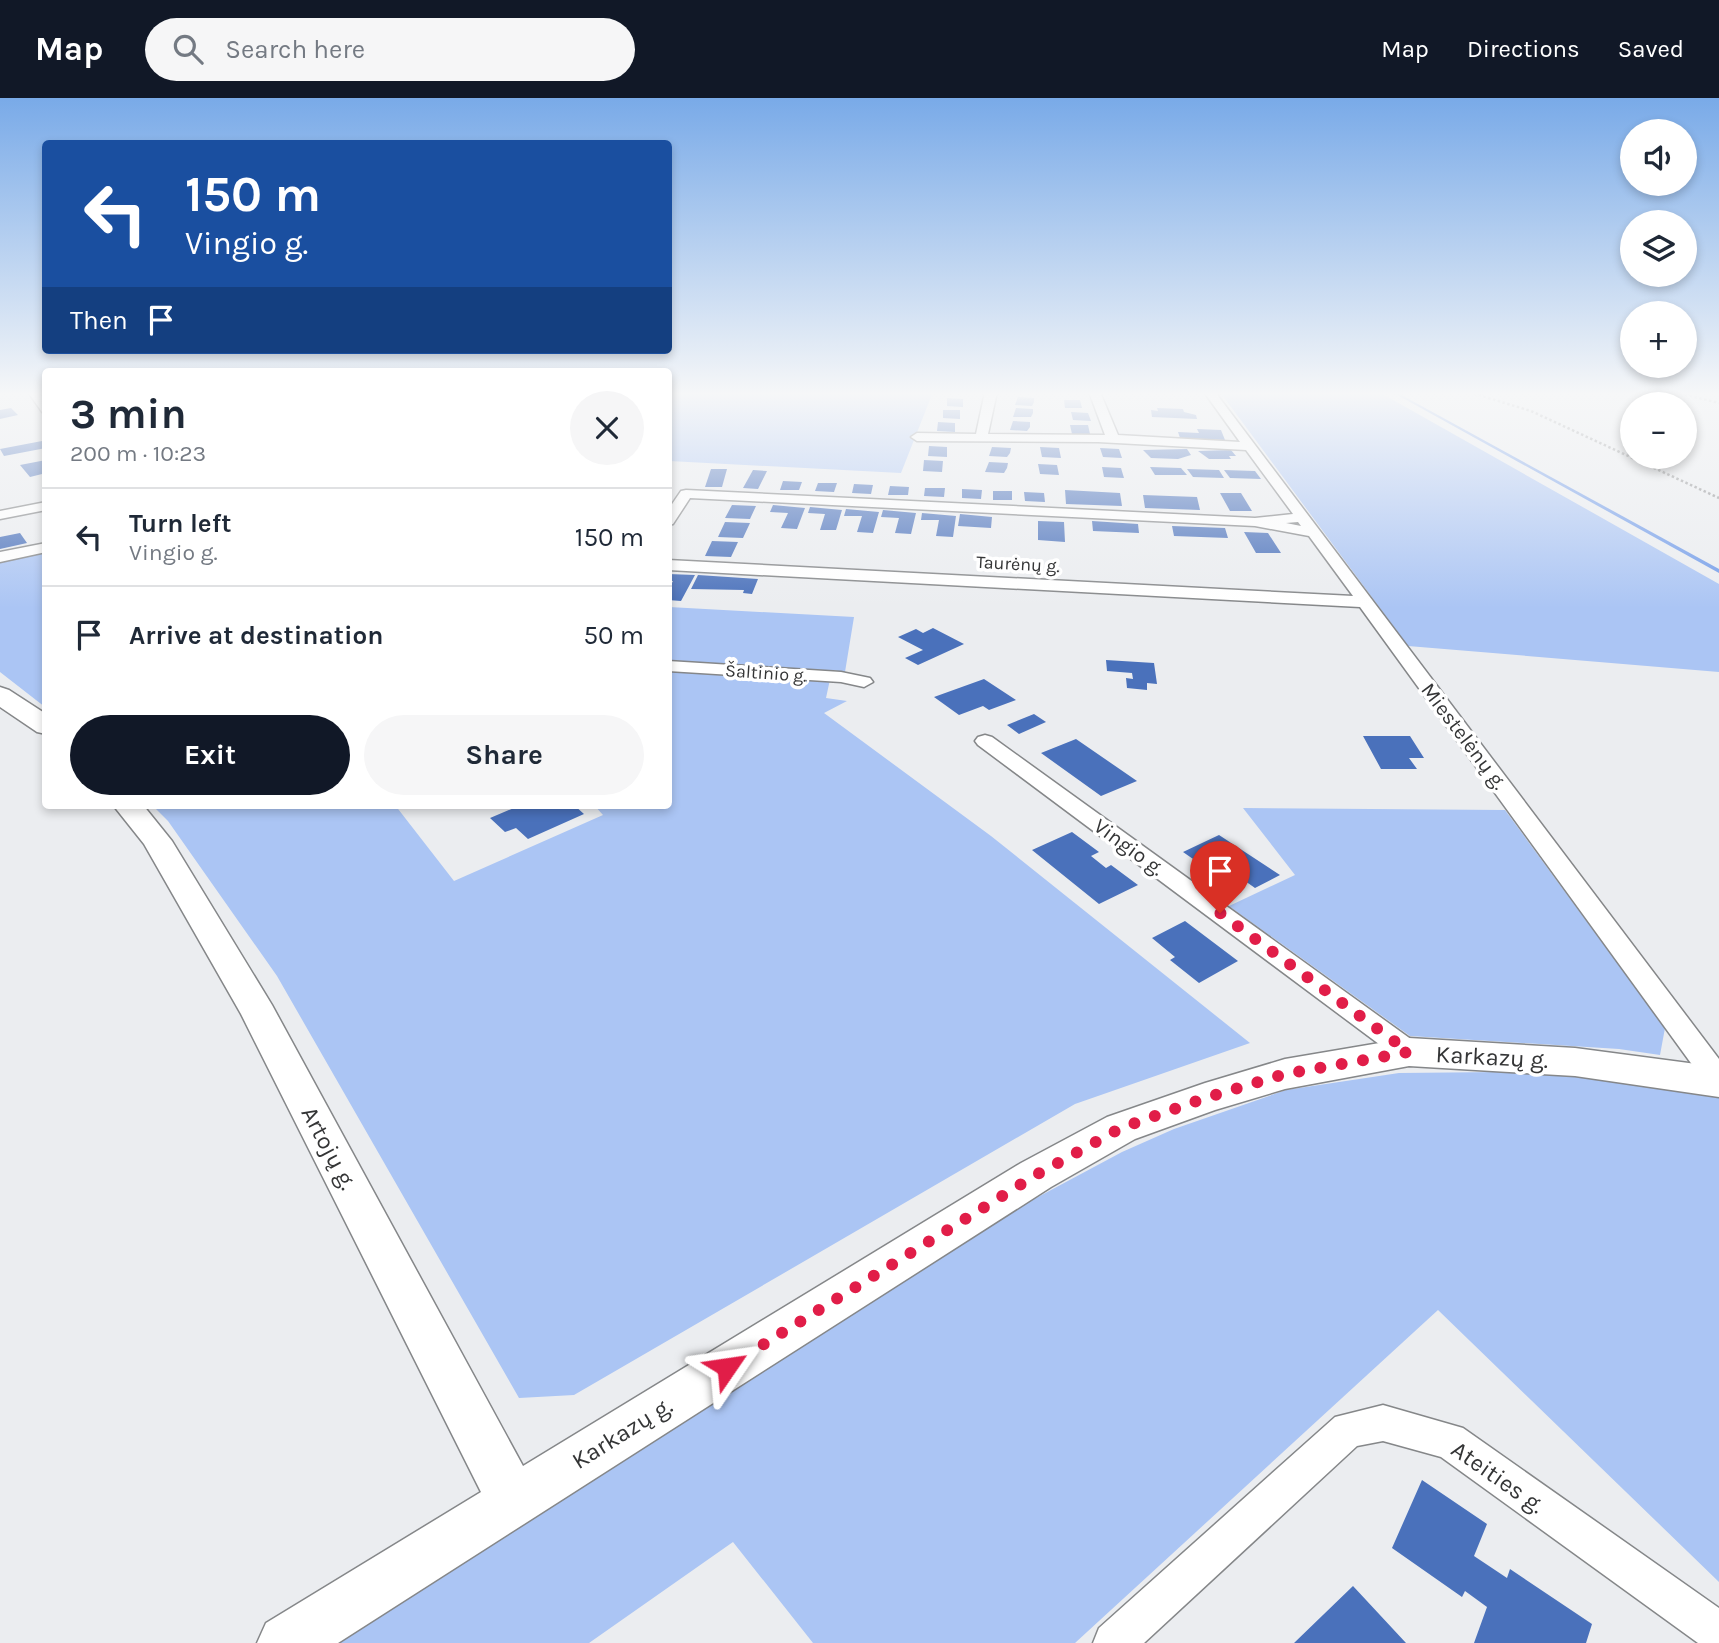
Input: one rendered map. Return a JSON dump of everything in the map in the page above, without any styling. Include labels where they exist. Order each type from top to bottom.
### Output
[{"type":"main road","points":[[0,695],[42,723]]},
{"type":"main road","name":"Artojų g.","points":[[131,809],[157,841],[259,1014],[513,1501]]},
{"type":"main road","name":"Karkazų g.","points":[[286,1643],[1036,1175],[1121,1128],[1205,1098],[1285,1074],[1409,1052],[1575,1062],[1719,1081]]},
{"type":"street","name":"Miestelėnų g.","points":[[1262,464],[1719,1081]]},
{"type":"street","points":[[672,494],[1307,525]]},
{"type":"street","points":[[672,515],[685,494]]},
{"type":"street","points":[[0,516],[42,507]]},
{"type":"street","points":[[0,557],[42,548]]},
{"type":"street","name":"Taurėnų g.","points":[[672,565],[1365,602]]},
{"type":"street","name":"Šaltinio g.","points":[[672,666],[841,677],[864,682]]},
{"type":"street","name":"Vingio g.","points":[[985,741],[1409,1052]]},
{"type":"street","name":"Ateities g.","points":[[1114,1643],[1348,1430],[1383,1423],[1450,1441],[1719,1633]]},
{"type":"path","points":[[1646,464],[1719,498]]},
{"type":"shaded area","points":[[729,464],[905,464],[901,473]]},
{"type":"shaded area","points":[[1273,464],[1507,464],[1719,584],[1719,672],[1408,646]]},
{"type":"shaded area","points":[[42,553],[42,705],[0,672],[0,563]]},
{"type":"shaded area","points":[[672,607],[854,617],[845,672],[832,670],[826,698],[847,701],[824,713],[991,836],[1250,1043],[1075,1104],[574,1395],[519,1398],[277,976],[168,821],[156,809],[398,809],[454,881],[603,815],[598,809],[672,809]]},
{"type":"shaded area","points":[[1243,808],[1505,810],[1665,1028],[1660,1055],[1619,1049],[1410,1036],[1229,906],[1295,875]]},
{"type":"shaded area","points":[[1501,1072],[1617,1079],[1719,1098],[1719,1582],[1438,1310],[1075,1643],[813,1643],[733,1542],[589,1643],[333,1643],[1006,1214],[1122,1152],[1174,1129],[1286,1090],[1399,1073]]},
{"type":"building","points":[[42,464],[42,474],[30,477],[20,465]]},
{"type":"building","points":[[924,464],[943,464],[942,472],[923,471]]},
{"type":"building","points":[[988,464],[1008,464],[1004,473],[985,472]]},
{"type":"building","points":[[1038,464],[1057,465],[1059,475],[1040,474]]},
{"type":"building","points":[[1102,467],[1121,468],[1124,478],[1104,477]]},
{"type":"building","points":[[1150,467],[1181,468],[1187,475],[1155,475]]},
{"type":"building","points":[[711,469],[727,469],[722,487],[705,487]]},
{"type":"building","points":[[1187,469],[1219,470],[1224,478],[1193,477]]},
{"type":"building","points":[[753,470],[767,471],[758,489],[743,488]]},
{"type":"building","points":[[1224,470],[1255,471],[1261,479],[1230,478]]},
{"type":"building","points":[[783,481],[802,482],[799,490],[780,490]]},
{"type":"building","points":[[818,483],[837,483],[834,492],[815,491]]},
{"type":"building","points":[[854,484],[873,485],[871,494],[852,493]]},
{"type":"building","points":[[890,486],[909,487],[908,495],[888,495]]},
{"type":"building","points":[[925,488],[945,488],[944,497],[924,496]]},
{"type":"building","points":[[962,489],[982,490],[981,499],[962,498]]},
{"type":"building","points":[[1065,490],[1120,493],[1122,506],[1066,504]]},
{"type":"building","points":[[993,491],[1012,491],[1012,500],[993,500]]},
{"type":"building","points":[[1024,492],[1044,493],[1045,502],[1025,501]]},
{"type":"building","points":[[1220,493],[1241,493],[1252,511],[1230,511]]},
{"type":"building","points":[[1143,495],[1197,497],[1200,510],[1145,508]]},
{"type":"building","points":[[732,505],[756,506],[750,519],[725,518]]},
{"type":"building","points":[[773,505],[805,508],[797,529],[781,528],[788,513],[770,512]]},
{"type":"building","points":[[810,507],[842,510],[836,530],[820,530],[825,514],[808,513]]},
{"type":"building","points":[[846,509],[879,512],[873,533],[857,532],[862,516],[844,516]]},
{"type":"building","points":[[883,510],[916,513],[911,534],[895,533],[899,518],[881,517]]},
{"type":"building","points":[[922,513],[956,516],[953,537],[936,536],[939,520],[921,520]]},
{"type":"building","points":[[960,514],[992,517],[991,528],[958,526]]},
{"type":"building","points":[[1038,521],[1064,522],[1065,542],[1038,540]]},
{"type":"building","points":[[1092,521],[1138,524],[1139,533],[1093,531]]},
{"type":"building","points":[[725,522],[750,523],[743,538],[718,537]]},
{"type":"building","points":[[1172,526],[1225,528],[1228,538],[1174,536]]},
{"type":"building","points":[[1244,532],[1268,533],[1281,553],[1256,553]]},
{"type":"building","points":[[20,533],[27,543],[0,549],[0,537]]},
{"type":"building","points":[[712,541],[738,542],[731,557],[705,556]]},
{"type":"building","points":[[672,574],[695,575],[681,601],[672,600]]},
{"type":"building","points":[[698,575],[758,579],[752,594],[743,593],[744,590],[691,589]]},
{"type":"building","points":[[933,628],[964,644],[918,665],[905,658],[923,650],[898,637],[916,629],[923,633]]},
{"type":"building","points":[[1106,660],[1154,663],[1157,684],[1147,683],[1147,690],[1127,688],[1126,678],[1133,679],[1132,673],[1107,671]]},
{"type":"building","points":[[984,679],[1016,700],[989,710],[983,706],[959,715],[934,697]]},
{"type":"building","points":[[1034,714],[1046,722],[1019,734],[1007,725]]},
{"type":"building","points":[[1363,736],[1410,736],[1424,758],[1409,758],[1417,769],[1381,769]]},
{"type":"building","points":[[1076,739],[1137,781],[1101,796],[1041,753]]},
{"type":"building","points":[[511,809],[578,809],[584,814],[528,839],[516,828],[505,832],[490,818]]},
{"type":"building","points":[[1072,832],[1099,852],[1091,856],[1106,868],[1111,865],[1138,885],[1099,904],[1032,850]]},
{"type":"building","points":[[1219,835],[1280,875],[1255,888],[1228,869],[1216,875],[1183,852]]},
{"type":"building","points":[[1185,921],[1238,961],[1199,983],[1170,960],[1175,957],[1152,938]]},
{"type":"building","points":[[1422,1480],[1487,1524],[1474,1556],[1507,1578],[1510,1569],[1592,1624],[1586,1643],[1474,1643],[1487,1607],[1465,1591],[1462,1597],[1392,1548]]},
{"type":"building","points":[[1353,1586],[1406,1643],[1294,1643]]},
{"type":"waterway","points":[[1525,464],[1719,571]]},
{"type":"route","points":[[727,1367],[1036,1175],[1121,1128],[1205,1098],[1285,1074],[1409,1052],[1220,913]]}]
